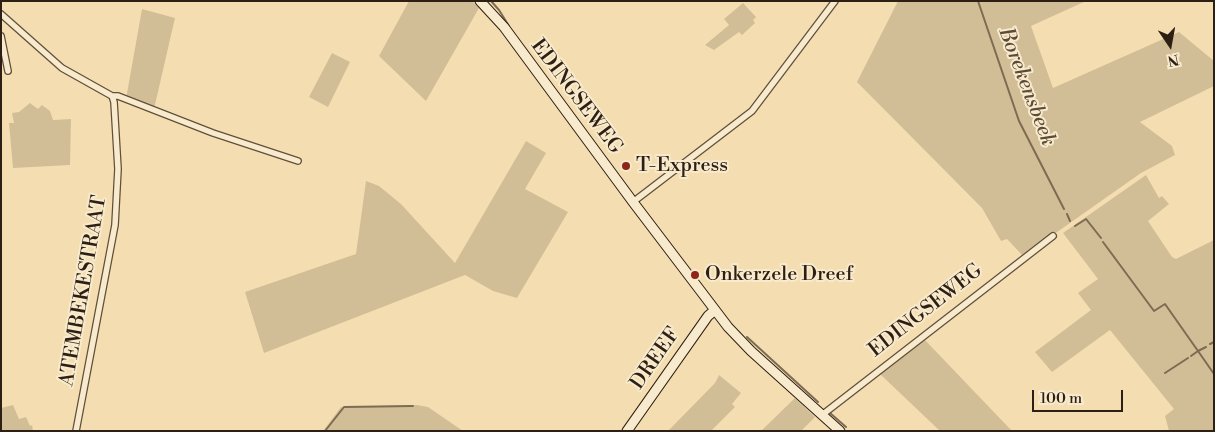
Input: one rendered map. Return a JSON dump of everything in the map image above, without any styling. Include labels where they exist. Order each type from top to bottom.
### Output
[{"type":"main road","name":"EDINGSEWEG","points":[[480,1],[491,12],[728,327],[751,351],[840,431]]},
{"type":"main road","name":"DREEF","points":[[627,431],[708,316],[715,310]]},
{"type":"street","points":[[633,202],[752,111],[835,1]]},
{"type":"street","points":[[1,14],[62,68],[112,96],[118,96],[213,133],[298,161]]},
{"type":"street","points":[[1,36],[8,71]]},
{"type":"street","name":"ATEMBEKESTRAAT","points":[[76,431],[115,225],[119,178],[112,96]]},
{"type":"street","name":"EDINGSEWEG","points":[[822,415],[1053,236]]},
{"type":"shaded area","points":[[409,1],[472,1],[479,8],[426,101],[379,56]]},
{"type":"shaded area","points":[[898,1],[1086,1],[1031,26],[1053,88],[1179,32],[1214,61],[1214,86],[1140,122],[1172,146],[1175,155],[1141,173],[1023,256],[1007,239],[1001,241],[982,208],[857,82]]},
{"type":"shaded area","points":[[743,3],[756,17],[753,20],[755,23],[742,35],[739,32],[714,50],[705,45],[729,25],[724,19]]},
{"type":"shaded area","points":[[142,9],[175,18],[154,109],[126,99]]},
{"type":"shaded area","points":[[332,53],[350,62],[328,107],[309,97]]},
{"type":"shaded area","points":[[30,103],[38,109],[42,105],[50,111],[53,120],[71,119],[70,165],[13,168],[9,123],[14,123],[12,113],[19,112]]},
{"type":"shaded area","points":[[526,141],[546,153],[525,189],[568,212],[517,298],[493,291],[465,275],[264,353],[245,292],[356,254],[366,181],[379,186],[401,204],[455,263]]},
{"type":"shaded area","points":[[1146,175],[1159,198],[1162,196],[1169,204],[1148,221],[1172,257],[1176,259],[1214,240],[1214,431],[1169,431],[1165,416],[1174,409],[1110,330],[1052,372],[1035,352],[1091,310],[1078,293],[1098,279],[1063,233]]},
{"type":"shaded area","points":[[924,339],[1012,431],[940,431],[880,374]]},
{"type":"shaded area","points":[[719,375],[741,393],[732,404],[735,407],[711,431],[668,431],[715,383]]},
{"type":"shaded area","points":[[795,398],[815,417],[801,431],[761,431]]},
{"type":"shaded area","points":[[13,405],[19,419],[26,417],[30,426],[32,425],[33,431],[1,431],[1,408]]},
{"type":"shaded area","points":[[417,405],[428,407],[463,431],[323,431],[341,407]]},
{"type":"waterway","points":[[491,1],[509,26]]},
{"type":"waterway","name":"Borekensbeek","points":[[978,1],[1019,121],[1064,209]]},
{"type":"waterway","name":"Borekensbeek","points":[[1067,214],[1070,221]]},
{"type":"waterway","name":"Borekensbeek","points":[[1075,226],[1086,219],[1101,238]]},
{"type":"waterway","name":"Borekensbeek","points":[[1103,242],[1154,311],[1165,304],[1198,351],[1206,347]]},
{"type":"waterway","points":[[747,337],[818,402]]},
{"type":"waterway","name":"Borekensbeek","points":[[1210,344],[1214,342]]},
{"type":"waterway","points":[[1191,356],[1198,351],[1214,374]]},
{"type":"waterway","points":[[1165,373],[1188,358]]},
{"type":"waterway","points":[[325,431],[344,407],[413,406]]},
{"type":"waterway","points":[[830,413],[846,427]]},
{"type":"place","name":"T-Express","points":[[626,166]]},
{"type":"place","name":"Onkerzele Dreef","points":[[695,275]]}]
